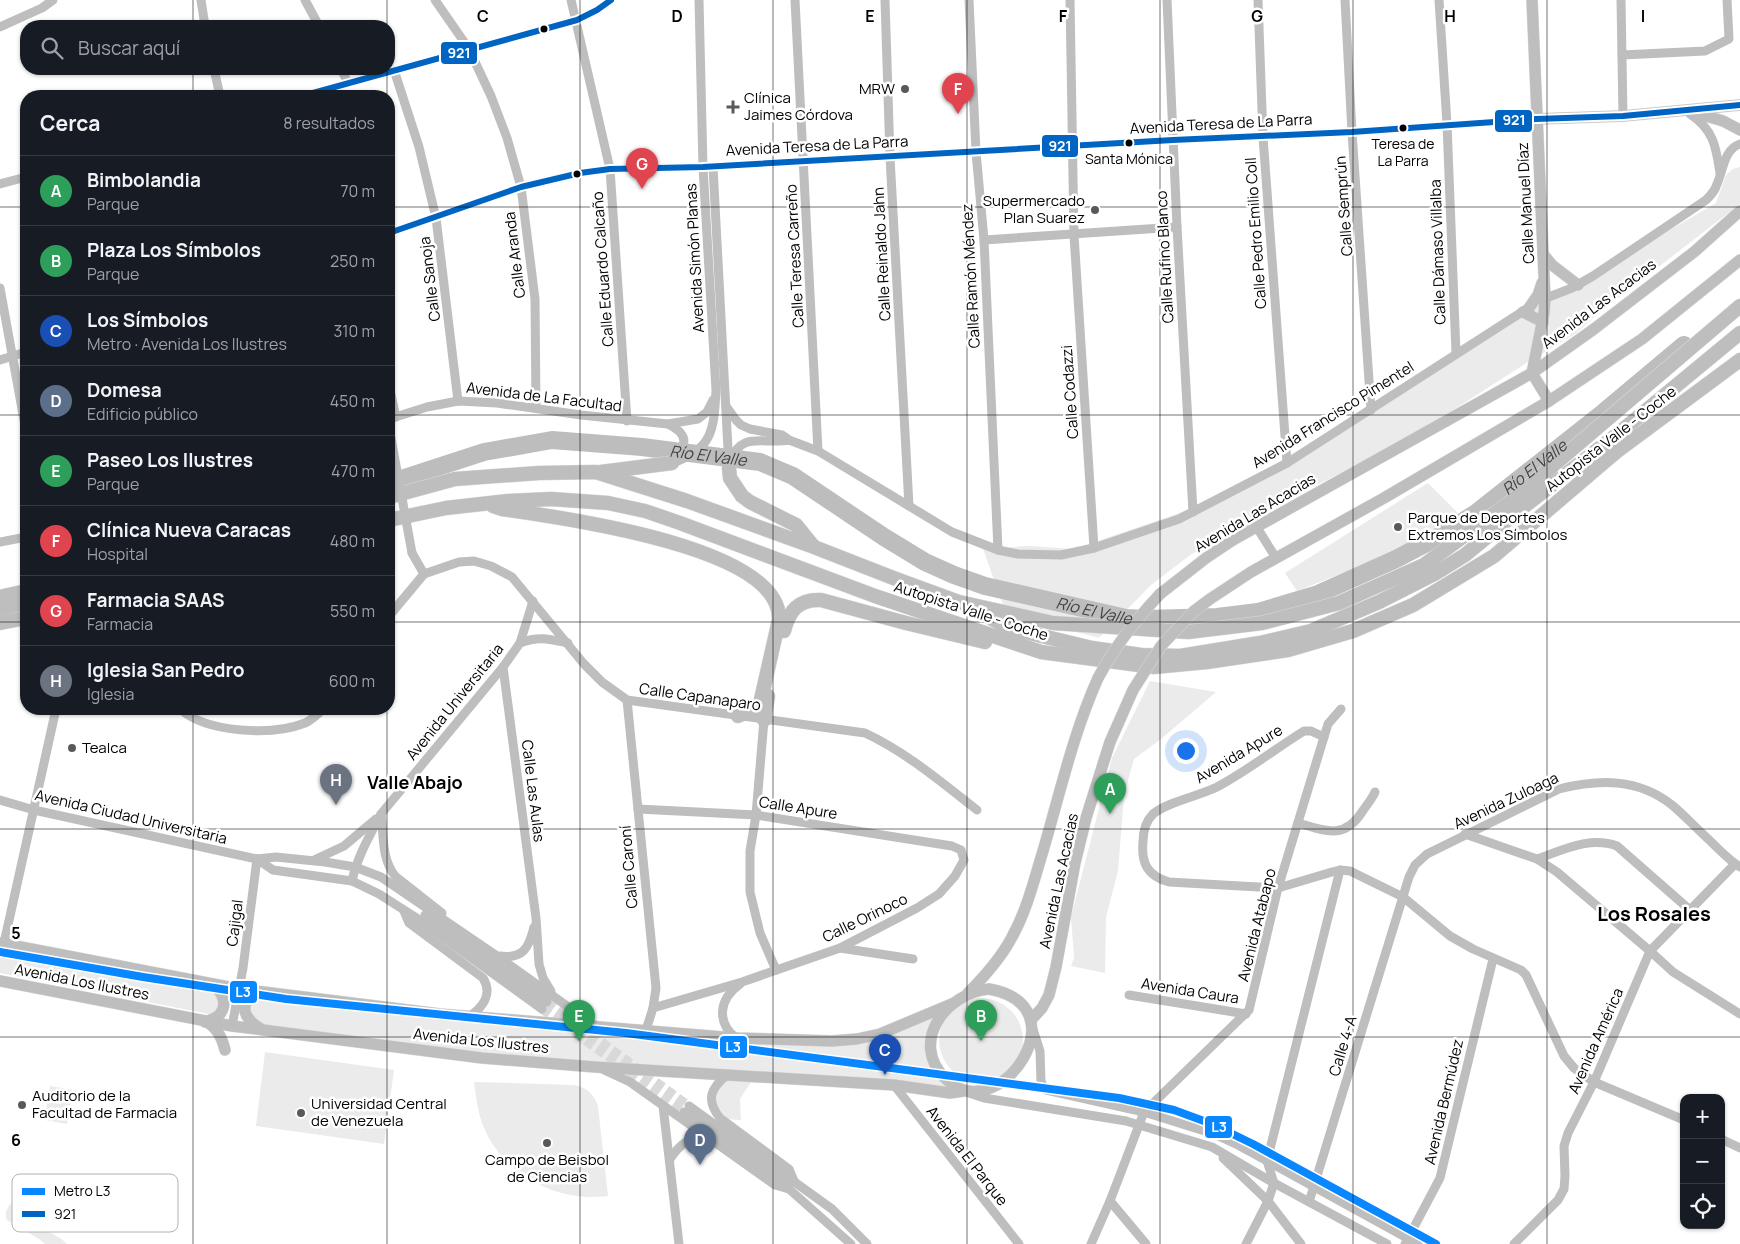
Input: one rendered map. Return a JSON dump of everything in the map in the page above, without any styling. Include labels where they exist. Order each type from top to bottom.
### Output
[{"type":"highway","name":"Autopista Valle - Coche","points":[[395,495],[455,480],[538,473],[596,472],[687,501],[959,602],[1053,623],[1188,632],[1262,623],[1339,603],[1424,564],[1509,503],[1740,306]]},
{"type":"highway","points":[[959,602],[1010,628],[1092,648],[1141,655],[1180,656],[1260,643],[1311,631],[1379,602],[1436,573],[1465,555],[1522,508],[1614,438],[1740,333]]},
{"type":"highway","name":"Autopista Valle - Coche","points":[[395,519],[446,508],[485,503],[550,499],[608,504],[646,511],[875,596],[1041,652],[1154,668],[1215,661],[1280,651],[1353,631],[1413,605],[1494,556],[1616,452],[1737,364]]},
{"type":"highway","points":[[596,472],[672,463]]},
{"type":"highway","points":[[729,468],[730,478],[742,496],[750,502],[796,524],[814,547]]},
{"type":"highway","name":"Autopista Valle - Coche","points":[[395,504],[499,476]]},
{"type":"highway","points":[[485,503],[502,509],[566,518],[674,543],[715,558],[750,576],[767,588],[776,600],[779,620],[762,696],[757,708],[738,716]]},
{"type":"highway","points":[[0,597],[20,592]]},
{"type":"highway","points":[[764,720],[787,616],[794,608],[813,600],[821,600],[980,641],[1041,652]]},
{"type":"highway","points":[[0,609],[20,604]]},
{"type":"highway","points":[[0,623],[20,619]]},
{"type":"main road","name":"Calle Manuel Díaz","points":[[1532,0],[1545,298],[1543,322],[1532,373]]},
{"type":"main road","name":"Avenida Teresa de La Parra","points":[[1536,119],[1623,116],[1740,105]]},
{"type":"main road","points":[[1684,110],[1706,115],[1740,130]]},
{"type":"main road","name":"Avenida Las Acacias","points":[[968,993],[988,973],[1005,950],[1014,935],[1029,900],[1074,739],[1098,678],[1133,623],[1160,594],[1206,558],[1256,526],[1532,373],[1594,329],[1694,252],[1740,211]]},
{"type":"main road","points":[[1543,254],[1552,265],[1578,285]]},
{"type":"main road","name":"Avenida Las Acacias","points":[[1032,1025],[1049,995],[1071,880],[1086,818],[1110,742],[1132,690],[1161,646],[1194,611],[1235,582],[1393,493],[1549,401],[1642,339],[1740,260]]},
{"type":"main road","points":[[1543,322],[1526,310],[1538,295],[1544,274]]},
{"type":"main road","points":[[1532,373],[1549,401]]},
{"type":"main road","name":"Avenida Los Ilustres","points":[[2,943],[239,990],[468,1017],[736,1038],[832,1041],[857,1039],[880,1034],[954,1003]]},
{"type":"main road","name":"Avenida Los Ilustres","points":[[0,981],[206,1022],[482,1058],[894,1086],[950,1093],[967,1092]]},
{"type":"main road","points":[[205,983],[220,991],[223,998],[219,1015],[206,1022],[218,1032],[224,1050]]},
{"type":"main road","points":[[989,989],[1005,993],[1019,1002],[1026,1010],[1032,1025],[1029,1050],[1019,1066],[1005,1079],[988,1088],[967,1092],[948,1082],[942,1075],[933,1059],[931,1046],[932,1034],[937,1021],[944,1011],[968,993],[989,989]]},
{"type":"main road","points":[[261,992],[249,996],[244,1007],[247,1017],[264,1031]]},
{"type":"street","points":[[0,26],[42,8],[53,0]]},
{"type":"street","points":[[202,0],[204,20]]},
{"type":"street","points":[[305,0],[316,20]]},
{"type":"street","name":"Calle Aranda","points":[[435,0],[469,49],[491,96],[507,138],[521,187],[535,299],[536,408]]},
{"type":"street","name":"Calle Eduardo Calcaño","points":[[571,0],[610,169],[627,421]]},
{"type":"street","points":[[395,70],[577,20],[597,10],[611,0]]},
{"type":"street","name":"Avenida Simón Planas","points":[[672,463],[687,458],[697,451],[708,438],[714,423],[716,390],[708,167],[699,0]]},
{"type":"street","name":"Calle Teresa Carreño","points":[[796,0],[818,451]]},
{"type":"street","name":"Calle Reinaldo Jahn","points":[[884,0],[890,157],[909,506]]},
{"type":"street","name":"Calle Ramón Méndez","points":[[969,0],[976,152],[984,240],[998,550]]},
{"type":"street","points":[[1070,0],[1073,146]]},
{"type":"street","name":"Calle Rufino Blanco","points":[[1167,0],[1177,227],[1193,512]]},
{"type":"street","name":"Calle Pedro Emilio Coll","points":[[1258,0],[1263,137],[1286,463]]},
{"type":"street","name":"Calle Semprún","points":[[1345,0],[1371,410]]},
{"type":"street","name":"Calle Dámaso Villalba","points":[[1439,0],[1447,124],[1456,354]]},
{"type":"street","points":[[1621,0],[1623,116]]},
{"type":"street","points":[[1622,55],[1705,51],[1729,40],[1727,0]]},
{"type":"street","name":"Calle Sanoja","points":[[395,73],[418,148],[436,218],[458,401]]},
{"type":"street","points":[[215,75],[219,90]]},
{"type":"street","points":[[343,75],[348,83]]},
{"type":"street","points":[[325,90],[376,75]]},
{"type":"street","points":[[1684,110],[1708,128],[1715,146],[1720,176]]},
{"type":"street","name":"Avenida Teresa de La Parra","points":[[395,231],[521,187],[580,173],[610,169],[708,167],[1173,140],[1352,132],[1536,119]]},
{"type":"street","name":"Avenida Francisco Pimentel","points":[[726,406],[742,425],[750,429],[782,435],[788,440],[818,451],[952,532],[998,550],[1018,554],[1061,555],[1094,548],[1178,519],[1286,463],[1545,298],[1578,285],[1706,200],[1713,193],[1725,160],[1732,149],[1740,144]]},
{"type":"street","name":"Calle Codazzi","points":[[1073,146],[1074,235],[1094,548]]},
{"type":"street","name":"Avenida Simón Planas","points":[[708,167],[729,468]]},
{"type":"street","points":[[0,184],[20,179]]},
{"type":"street","points":[[984,240],[1177,227]]},
{"type":"street","points":[[0,288],[20,399]]},
{"type":"street","points":[[0,360],[20,354]]},
{"type":"street","name":"Avenida de La Facultad","points":[[395,417],[427,407],[458,401],[479,401],[627,421],[668,424],[698,419],[707,412],[712,404],[716,390]]},
{"type":"street","points":[[668,424],[674,427],[683,436],[685,441],[683,450],[672,463]]},
{"type":"street","points":[[729,468],[735,451],[743,443],[755,440],[788,440]]},
{"type":"street","points":[[395,460],[412,553],[424,574],[395,609]]},
{"type":"street","points":[[1256,526],[1276,558]]},
{"type":"street","points":[[0,542],[20,538]]},
{"type":"street","name":"Calle Capanaparo","points":[[424,574],[460,562],[474,561],[491,566],[512,577],[584,664],[602,682],[627,700],[865,733],[886,742],[977,810]]},
{"type":"street","name":"Avenida Universitaria","points":[[352,881],[355,867],[369,836],[382,814],[503,667],[520,643],[534,602]]},
{"type":"street","name":"Avenida Universitaria","points":[[520,643],[533,638],[544,638],[568,643]]},
{"type":"street","name":"Calle Las Aulas","points":[[503,667],[536,918],[539,964],[542,978],[556,997]]},
{"type":"street","name":"Calle Caroní","points":[[627,700],[656,988],[653,1008],[646,1030]]},
{"type":"street","name":"Avenida Atabapo","points":[[1144,1112],[1246,1014],[1251,1005],[1278,888],[1328,724],[1341,709]]},
{"type":"street","points":[[2,943],[55,715]]},
{"type":"street","points":[[189,715],[212,725],[233,729],[273,730],[307,722],[316,715]]},
{"type":"street","points":[[764,720],[756,815],[750,852],[750,892],[760,933],[776,970]]},
{"type":"street","name":"Avenida Apure","points":[[1324,737],[1311,731],[1304,731],[1216,787],[1155,812],[1145,826],[1142,856],[1145,865],[1152,873],[1170,882],[1278,888],[1340,870]]},
{"type":"street","name":"Avenida Zuloaga","points":[[1403,897],[1415,865],[1427,854],[1559,789],[1581,784],[1626,783],[1650,791],[1671,804],[1737,866]]},
{"type":"street","points":[[1298,823],[1324,831],[1343,831],[1355,822],[1375,792]]},
{"type":"street","name":"Avenida Ciudad Universitaria","points":[[0,800],[34,810],[257,859],[276,857],[313,861],[355,867],[381,876],[556,997],[595,1027]]},
{"type":"street","name":"Calle Apure","points":[[638,809],[756,815],[952,846]]},
{"type":"street","points":[[313,861],[344,846],[382,814]]},
{"type":"street","name":"Avenida Ciudad Universitaria","points":[[382,814],[383,844],[390,869],[395,876],[497,956]]},
{"type":"street","points":[[1465,834],[1537,859],[1557,872],[1673,972],[1740,1014]]},
{"type":"street","points":[[1537,859],[1585,843],[1607,842],[1617,846],[1690,910]]},
{"type":"street","name":"Calle Orinoco","points":[[653,1008],[742,982],[840,948],[918,908],[939,894],[955,876],[964,860],[961,850],[952,846]]},
{"type":"street","name":"Avenida Ciudad Universitaria","points":[[257,859],[273,870],[352,881],[380,894],[544,1006],[385,884],[355,867]]},
{"type":"street","name":"Cajigal","points":[[232,1026],[239,990],[257,859]]},
{"type":"street","name":"Avenida América","points":[[1514,1244],[1558,1200],[1564,1189],[1564,1146],[1568,1133],[1594,1082],[1650,951],[1737,866]]},
{"type":"street","points":[[1246,1244],[1268,1201],[1274,1183],[1267,1161],[1340,870],[1350,871],[1403,897],[1450,936],[1492,959],[1516,967],[1526,975],[1564,1056],[1574,1068],[1594,1082],[1680,1118]]},
{"type":"street","name":"Calle 4-A","points":[[1309,1202],[1403,897]]},
{"type":"street","points":[[404,911],[409,923],[483,978],[488,988],[486,999],[482,1006],[468,1017]]},
{"type":"street","name":"Calle Las Aulas","points":[[497,956],[510,958],[524,951],[529,944],[536,918]]},
{"type":"street","points":[[840,948],[913,959]]},
{"type":"street","name":"Avenida Bermúdez","points":[[1406,1241],[1440,1178],[1492,959]]},
{"type":"street","points":[[736,1038],[728,1031],[724,1024],[722,1010],[734,988],[742,982]]},
{"type":"street","name":"Avenida Caura","points":[[1128,994],[1246,1014]]},
{"type":"street","points":[[1032,1025],[1040,1051],[1041,1082],[1046,1090],[1144,1112],[1214,1134],[1267,1161],[1406,1241],[1418,1244]]},
{"type":"street","points":[[595,1067],[630,1082],[775,1185],[792,1185]]},
{"type":"street","points":[[728,1074],[712,1090],[711,1097],[714,1111],[720,1118],[789,1169],[792,1185],[850,1244]]},
{"type":"street","name":"Avenida El Parque","points":[[894,1086],[1019,1244]]},
{"type":"street","points":[[967,1092],[984,1098],[1139,1124],[1212,1147],[1387,1244]]},
{"type":"street","points":[[663,1106],[679,1244]]},
{"type":"street","points":[[686,1109],[792,1185],[832,1209],[867,1244]]},
{"type":"street","points":[[1091,1244],[1110,1201],[1144,1112]]},
{"type":"street","points":[[670,1159],[679,1147],[696,1136],[706,1137]]},
{"type":"street","points":[[1725,1141],[1740,1148]]},
{"type":"street","points":[[1212,1147],[1268,1201],[1301,1244]]},
{"type":"street","points":[[1110,1201],[1146,1244]]},
{"type":"shaded area","points":[[1740,167],[1740,204],[1600,312],[1575,334],[1410,438],[1223,534],[1189,556],[1151,585],[1099,638],[1006,613],[983,549],[1029,546],[1074,549],[1174,515],[1265,479],[1303,458],[1539,303],[1622,258],[1716,203],[1726,175],[1733,169]]},
{"type":"shaded area","name":"Parque de Deportes Extremos Los Símbolos","points":[[1428,483],[1458,513],[1421,542],[1297,591],[1285,573]]},
{"type":"shaded area","points":[[1150,681],[1216,692],[1161,739],[1134,759],[1124,795],[1118,871],[1106,917],[1105,973],[1071,966],[1074,958],[1071,917],[1112,758]]},
{"type":"shaded area","points":[[0,950],[209,992],[221,996],[219,1016],[0,973]]},
{"type":"shaded area","points":[[253,994],[490,1019],[858,1040],[950,1005],[933,1037],[937,1063],[962,1090],[482,1058],[257,1026],[246,1000]]},
{"type":"shaded area","points":[[973,998],[989,998],[1005,1005],[1016,1016],[1023,1032],[1020,1056],[1011,1070],[1005,1075],[989,1082],[973,1082],[957,1075],[946,1064],[939,1048],[939,1032],[946,1016],[957,1005]]},
{"type":"shaded area","points":[[265,1052],[394,1070],[384,1144],[256,1126]]},
{"type":"shaded area","points":[[729,1078],[751,1082],[740,1099],[741,1120],[726,1119],[714,1102],[718,1088]]},
{"type":"shaded area","name":"Campo de Beisbol de Ciencias","points":[[474,1082],[574,1085],[582,1087],[589,1092],[598,1106],[608,1196],[570,1195],[552,1190],[519,1172],[493,1145],[484,1128]]},
{"type":"shaded area","points":[[50,1086],[73,1090],[67,1124],[44,1120]]},
{"type":"shaded area","points":[[12,1202],[12,1223],[6,1217]]},
{"type":"shaded area","points":[[27,1232],[49,1232],[67,1244],[45,1244]]},
{"type":"waterway","name":"Río El Valle","points":[[395,481],[484,452],[552,440],[642,447],[760,462],[793,476],[925,562],[985,586],[1126,618],[1217,617],[1258,612],[1318,594],[1396,559],[1440,536],[1476,513],[1604,412],[1684,345]]},
{"type":"tunnel","points":[[547,1002],[689,1106]]},
{"type":"tunnel","points":[[542,1009],[684,1112]]},
{"type":"metro line","name":"L3","points":[[0,952],[286,999],[626,1033],[1119,1098],[1174,1110],[1212,1124],[1253,1144],[1436,1244]]},
{"type":"transit line","name":"921","points":[[395,70],[577,20],[597,10],[611,0]]},
{"type":"transit line","name":"921","points":[[324,90],[378,75]]},
{"type":"transit line","name":"921","points":[[395,231],[521,187],[580,173],[610,169],[703,167],[1173,140],[1352,132],[1536,119],[1623,116],[1740,105]]},
{"type":"place","name":"MRW","points":[[905,89]]},
{"type":"place","name":"Clínica Jaimes Córdova","points":[[733,107]]},
{"type":"place","name":"Clínica Nueva Caracas","points":[[958,114]]},
{"type":"place","name":"Teresa de La Parra","points":[[1403,128]]},
{"type":"place","name":"Santa Mónica","points":[[1129,143]]},
{"type":"place","name":"Farmacia SAAS","points":[[642,189]]},
{"type":"place","name":"Supermercado Plan Suarez","points":[[1095,210]]},
{"type":"place","name":"Parque de Deportes Extremos Los Símbolos","points":[[1398,527]]},
{"type":"place","name":"Tealca","points":[[72,748]]},
{"type":"place","name":"Iglesia San Pedro","points":[[336,805]]},
{"type":"place","name":"Bimbolandia","points":[[1110,814]]},
{"type":"place","name":"Paseo Los Ilustres","points":[[579,1041]]},
{"type":"place","name":"Plaza Los Símbolos","points":[[981,1041]]},
{"type":"place","name":"Los Símbolos","points":[[885,1075]]},
{"type":"place","name":"Auditorio de la Facultad de Farmacia","points":[[22,1105]]},
{"type":"place","name":"Universidad Central de Venezuela","points":[[301,1113]]},
{"type":"place","name":"Campo de Beisbol de Ciencias","points":[[547,1143]]},
{"type":"place","name":"Domesa","points":[[700,1165]]},
{"type":"district","name":"Valle Abajo","points":[[415,783]]},
{"type":"district","name":"Los Rosales","points":[[1654,914]]}]
